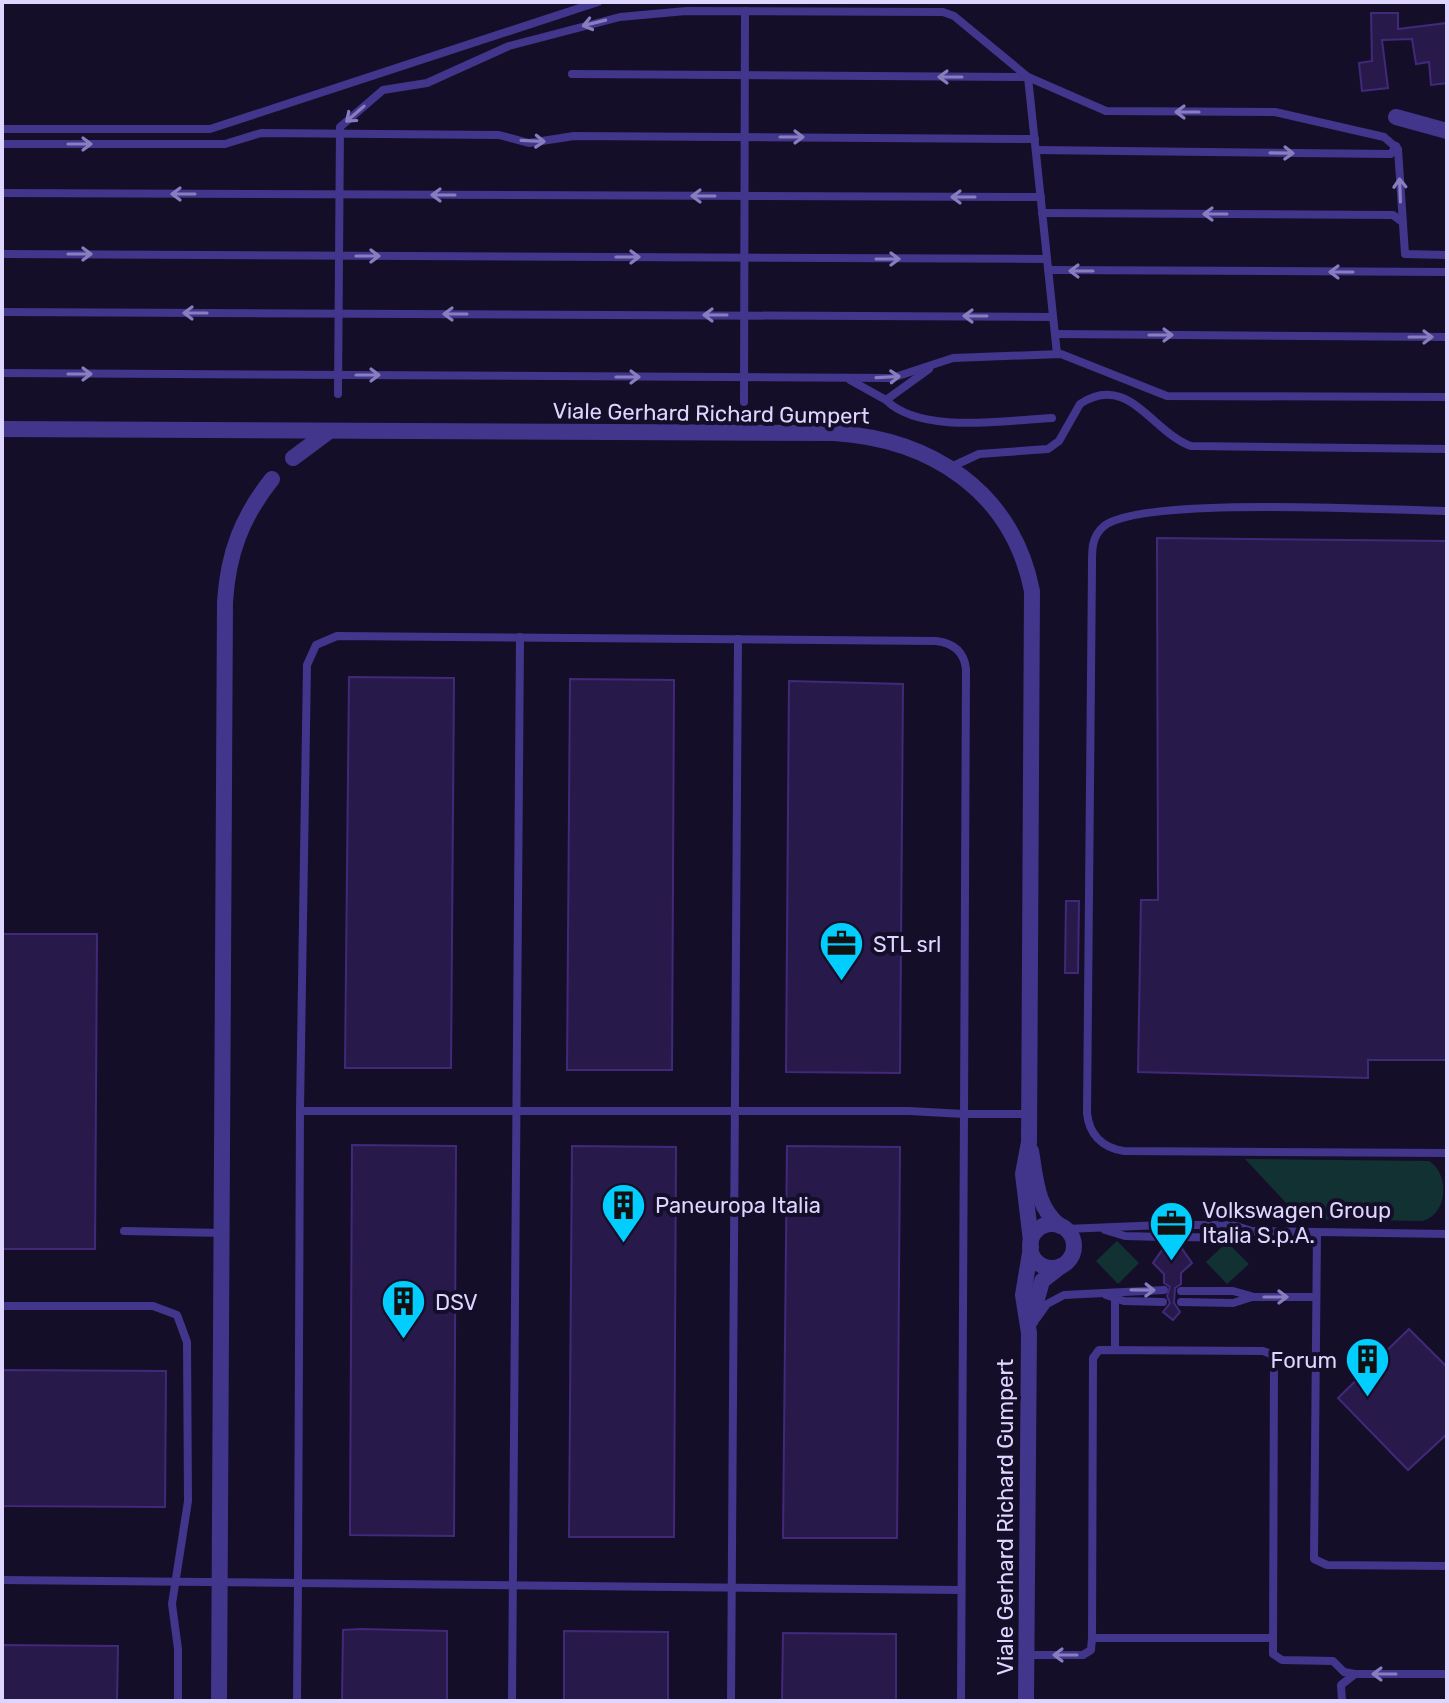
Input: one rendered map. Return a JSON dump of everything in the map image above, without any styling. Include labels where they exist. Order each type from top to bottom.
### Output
[{"type":"street","points":[[1396,117],[1447,131]]},
{"type":"street","name":"Viale Gerhard Richard Gumpert","points":[[2,429],[834,433],[904,444],[951,467],[987,500],[1025,563],[1032,591],[1030,1114],[1023,1174],[1031,1244],[1023,1295],[1029,1333],[1026,1701]]},
{"type":"street","points":[[293,458],[328,432]]},
{"type":"street","points":[[219,1701],[226,577],[242,523],[272,479]]},
{"type":"street","name":"Viale Gerhard Richard Gumpert","points":[[1029,1142],[1040,1201],[1063,1227]]},
{"type":"street","points":[[1046,1225],[1063,1227],[1074,1249],[1061,1266],[1041,1264],[1031,1244],[1046,1225]]},
{"type":"street","name":"Viale Gerhard Richard Gumpert","points":[[1029,1333],[1042,1281],[1061,1266]]},
{"type":"lane","points":[[2,129],[210,129],[598,2]]},
{"type":"lane","points":[[744,402],[745,11]]},
{"type":"lane","points":[[338,394],[340,127],[383,90],[419,85],[448,76],[509,46],[640,14],[745,11],[949,13],[1028,77],[1106,111],[1275,112],[1384,137],[1396,146],[1405,254],[1447,255]]},
{"type":"lane","points":[[572,74],[1028,77]]},
{"type":"lane","points":[[1028,77],[1057,354]]},
{"type":"lane","points":[[2,144],[225,144],[261,133],[499,135],[529,143],[574,136],[1035,139]]},
{"type":"lane","points":[[1036,150],[1391,154],[1396,146]]},
{"type":"lane","points":[[2,193],[1041,197]]},
{"type":"lane","points":[[1042,213],[1393,215],[1401,222]]},
{"type":"lane","points":[[2,254],[1047,259]]},
{"type":"lane","points":[[1048,270],[1447,272]]},
{"type":"lane","points":[[2,312],[1053,317]]},
{"type":"lane","points":[[1055,334],[1447,337]]},
{"type":"lane","points":[[2,373],[900,377],[940,361],[1057,354],[1070,355],[1148,391],[1167,396],[1447,397]]},
{"type":"lane","points":[[886,400],[940,361]]},
{"type":"lane","points":[[838,378],[861,384],[898,410],[942,422],[1052,418]]},
{"type":"lane","points":[[951,467],[979,454],[1048,449],[1059,441],[1080,404],[1109,394],[1142,407],[1176,439],[1191,446],[1447,449]]},
{"type":"lane","points":[[1447,511],[1176,509],[1124,516],[1105,526],[1097,535],[1092,566],[1087,1113],[1090,1129],[1098,1140],[1124,1151],[1447,1153]]},
{"type":"lane","points":[[297,1701],[300,1111],[307,665],[311,651],[322,641],[337,636],[936,641],[953,645],[963,656],[966,669],[961,1701]]},
{"type":"lane","points":[[512,1701],[520,637]]},
{"type":"lane","points":[[731,1701],[738,639]]},
{"type":"lane","points":[[300,1111],[517,1109],[1030,1114]]},
{"type":"lane","points":[[1103,1230],[1124,1224],[1162,1225]]},
{"type":"lane","points":[[1182,1225],[1233,1225],[1253,1231],[1447,1234]]},
{"type":"lane","points":[[1063,1227],[1103,1230],[1125,1236],[1163,1237]]},
{"type":"lane","points":[[124,1231],[223,1233]]},
{"type":"lane","points":[[1182,1237],[1235,1238],[1253,1231]]},
{"type":"lane","points":[[1317,1233],[1314,1559],[1327,1565],[1447,1566]]},
{"type":"lane","points":[[1110,1296],[1124,1290],[1164,1290]]},
{"type":"lane","points":[[1181,1291],[1233,1291],[1252,1297],[1316,1297]]},
{"type":"lane","points":[[1029,1333],[1053,1300],[1070,1295],[1163,1302]]},
{"type":"lane","points":[[1110,1296],[1115,1350]]},
{"type":"lane","points":[[1181,1302],[1233,1303],[1252,1297]]},
{"type":"lane","points":[[2,1306],[153,1306],[171,1310],[182,1323],[187,1354],[188,1501],[175,1581],[178,1701]]},
{"type":"lane","points":[[1026,1655],[1083,1655],[1091,1650],[1093,1358],[1099,1350],[1263,1351],[1273,1357],[1273,1654],[1279,1659],[1333,1661],[1344,1672],[1355,1674],[1447,1674]]},
{"type":"lane","points":[[2,1580],[961,1590]]},
{"type":"lane","points":[[1092,1638],[1272,1638]]},
{"type":"lane","points":[[1342,1701],[1341,1685],[1355,1674]]},
{"type":"green space","points":[[1245,1159],[1429,1161],[1436,1167],[1443,1183],[1442,1202],[1432,1217],[1423,1221],[1301,1219]]},
{"type":"green space","points":[[1117,1241],[1139,1263],[1118,1284],[1096,1261]]},
{"type":"green space","points":[[1227,1242],[1249,1264],[1227,1284],[1206,1262]]},
{"type":"building","points":[[1371,13],[1398,13],[1398,29],[1447,23],[1447,83],[1431,85],[1429,62],[1416,64],[1412,39],[1382,40],[1388,88],[1362,91],[1359,63],[1372,61]]},
{"type":"building","points":[[1157,538],[1447,541],[1447,1060],[1368,1060],[1368,1078],[1138,1072],[1141,900],[1158,900]]},
{"type":"building","points":[[349,677],[454,678],[451,1068],[345,1068]]},
{"type":"building","points":[[570,679],[674,680],[672,1070],[567,1070]]},
{"type":"building","points":[[789,681],[903,684],[900,1073],[786,1072]]},
{"type":"building","points":[[1066,901],[1079,901],[1078,973],[1065,973]]},
{"type":"building","points":[[2,934],[97,934],[95,1249],[2,1249]]},
{"type":"building","name":"DSV","points":[[352,1145],[456,1146],[454,1536],[350,1535]]},
{"type":"building","points":[[572,1146],[676,1147],[674,1537],[569,1537]]},
{"type":"building","points":[[787,1146],[900,1147],[897,1538],[783,1538]]},
{"type":"building","points":[[1173,1205],[1182,1215],[1175,1224],[1179,1231],[1176,1240],[1192,1263],[1181,1273],[1181,1284],[1175,1288],[1174,1303],[1180,1312],[1173,1320],[1163,1312],[1170,1303],[1167,1296],[1170,1287],[1164,1283],[1164,1274],[1153,1263],[1169,1240],[1164,1214]]},
{"type":"building","points":[[1409,1329],[1447,1367],[1447,1434],[1408,1470],[1338,1398]]},
{"type":"building","points":[[2,1370],[166,1371],[165,1507],[2,1506]]},
{"type":"building","points":[[343,1630],[447,1631],[447,1701],[342,1701]]},
{"type":"building","points":[[564,1631],[668,1632],[668,1701],[564,1701]]},
{"type":"building","points":[[783,1633],[896,1634],[896,1701],[782,1701]]},
{"type":"building","points":[[3,1645],[118,1646],[117,1701],[3,1701]]},
{"type":"place","name":"STL srl","points":[[842,983]]},
{"type":"place","name":"Paneuropa Italia","points":[[624,1244]]},
{"type":"place","name":"Volkswagen Group Italia S.p.A.","points":[[1171,1262]]},
{"type":"place","name":"DSV","points":[[404,1341]]},
{"type":"place","name":"Forum","points":[[1368,1399]]}]
